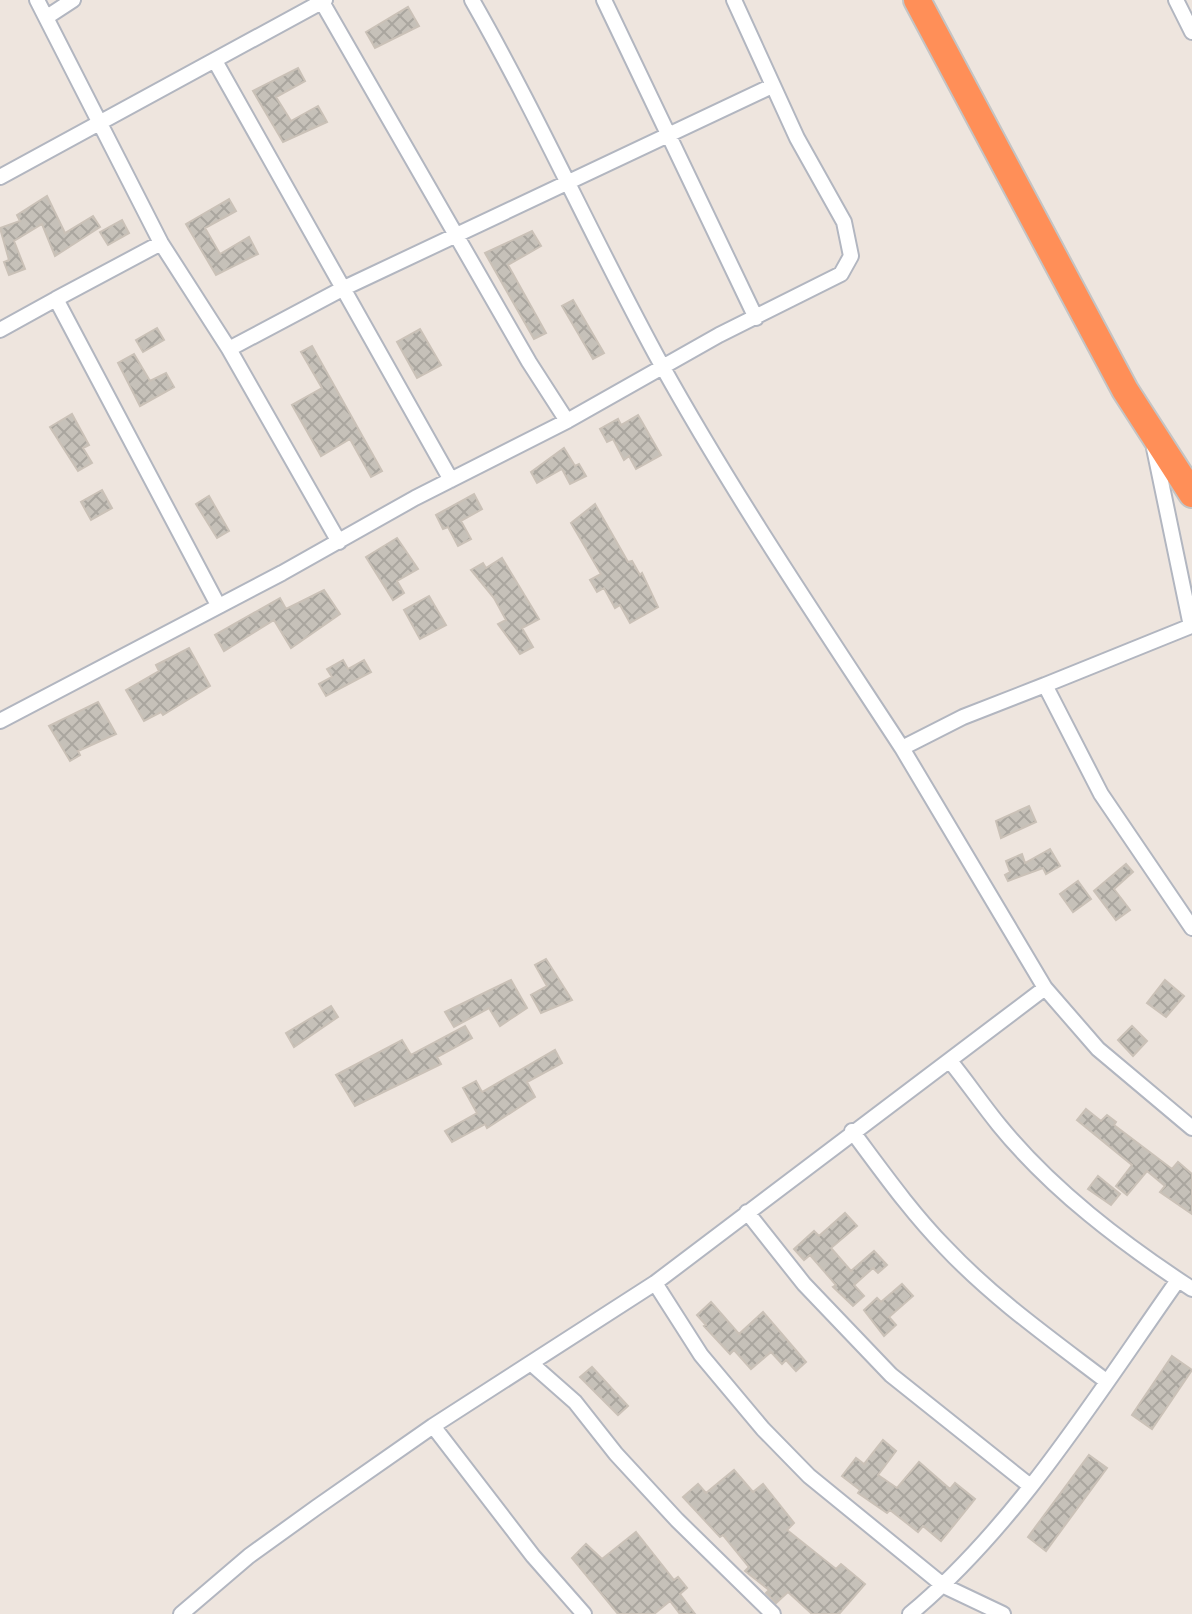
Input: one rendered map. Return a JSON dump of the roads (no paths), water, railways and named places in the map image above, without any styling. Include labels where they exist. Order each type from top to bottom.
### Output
[{"type":"highway","points":[[917,0],[1152,436],[1192,494]]},
{"type":"street","points":[[37,0],[161,243],[229,349],[339,542]]},
{"type":"street","points":[[47,17],[73,0]]},
{"type":"street","points":[[472,0],[539,123],[566,183],[662,366],[736,495],[902,748],[1045,988],[1098,1049],[1192,1128]]},
{"type":"street","points":[[604,0],[756,318]]},
{"type":"street","points":[[0,721],[567,421],[662,366],[841,274],[851,256],[844,222],[772,86],[734,0]]},
{"type":"street","points":[[1176,0],[1192,32]]},
{"type":"street","points":[[0,177],[323,1],[456,235],[567,421]]},
{"type":"street","points":[[215,61],[451,480]]},
{"type":"street","points":[[229,349],[342,289],[772,86]]},
{"type":"street","points":[[0,330],[161,243]]},
{"type":"street","points":[[56,299],[218,605]]},
{"type":"street","points":[[902,748],[963,717],[1192,628],[1152,436]]},
{"type":"street","points":[[1045,685],[1101,794],[1192,928]]},
{"type":"street","points":[[181,1614],[249,1556],[433,1426],[533,1365],[655,1283],[1045,988]]},
{"type":"street","points":[[950,1061],[1000,1126],[1052,1182],[1107,1229],[1192,1289]]},
{"type":"street","points":[[852,1131],[945,1248],[995,1294],[1106,1381]]},
{"type":"street","points":[[747,1212],[804,1284],[891,1375],[1029,1485]]},
{"type":"street","points":[[910,1614],[944,1586],[978,1550],[1178,1280]]},
{"type":"street","points":[[655,1283],[701,1355],[763,1429],[809,1476],[944,1586],[1003,1614]]},
{"type":"street","points":[[533,1365],[575,1402],[677,1520],[773,1614]]},
{"type":"street","points":[[433,1426],[533,1556],[584,1614]]}]
